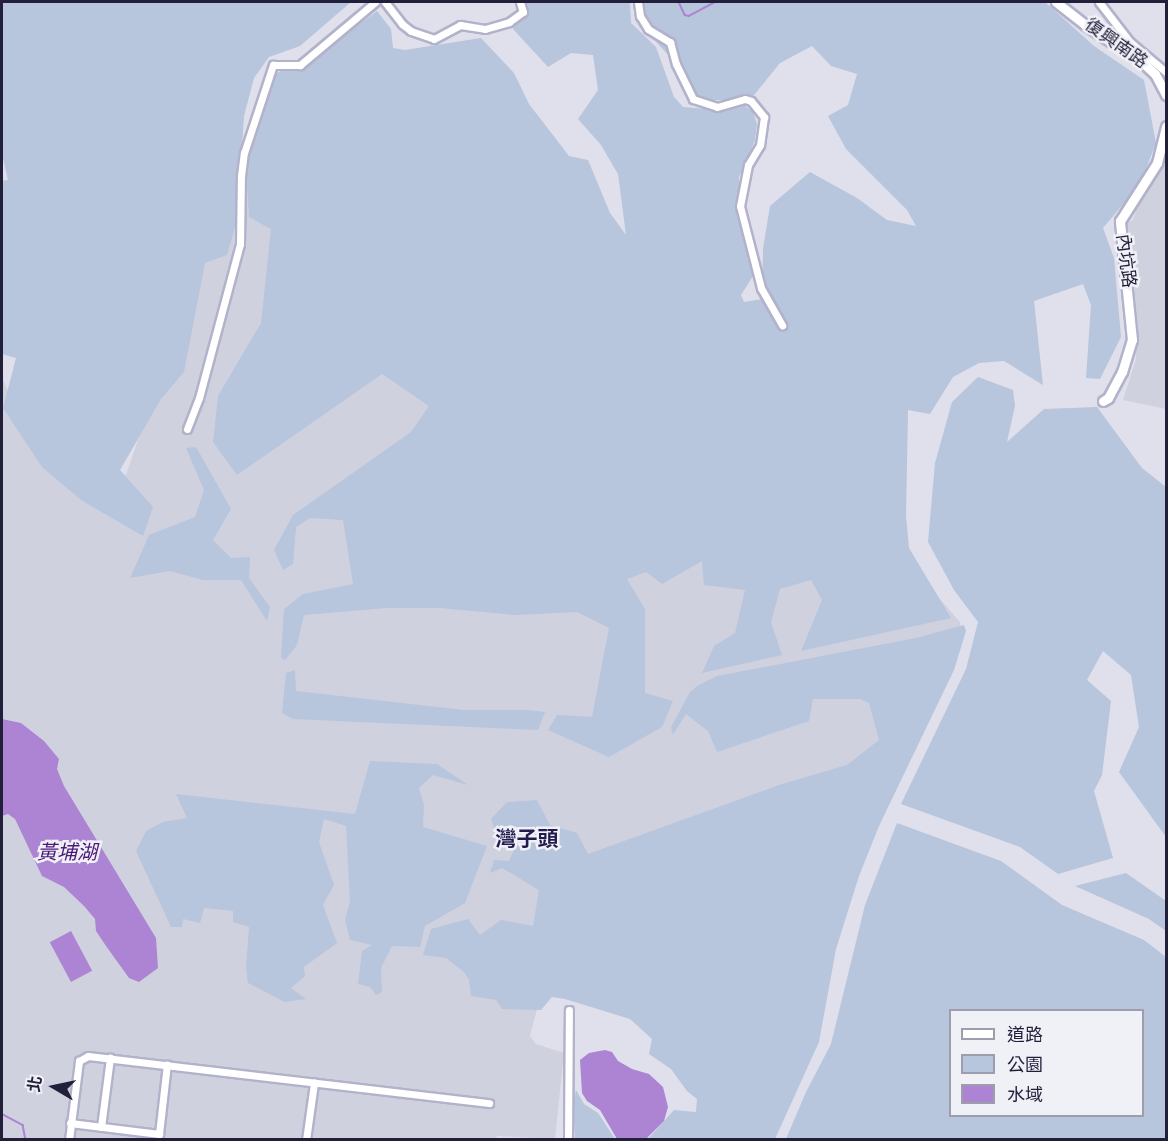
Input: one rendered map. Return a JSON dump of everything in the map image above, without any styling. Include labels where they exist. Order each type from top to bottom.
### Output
[{"type":"street","points":[[187,429],[199,398],[240,244],[241,176],[244,153],[273,65],[300,65],[375,2]]},
{"type":"street","points":[[386,2],[402,24],[411,31],[434,39],[460,25],[485,29],[509,22],[523,12],[520,2]]},
{"type":"street","points":[[638,2],[640,16],[648,29],[670,42],[676,64],[693,99],[717,107],[745,99],[751,101],[764,117],[760,145],[748,165],[740,206],[761,288],[783,325]]},
{"type":"street","name":"復興南路","points":[[1056,2],[1085,24],[1141,60],[1155,74],[1167,95]]},
{"type":"street","points":[[1099,2],[1130,42],[1167,72]]},
{"type":"street","name":"內坑路","points":[[1103,401],[1108,398],[1122,372],[1132,340],[1119,220],[1157,163],[1167,126]]},
{"type":"street","points":[[568,1140],[569,1010]]},
{"type":"street","points":[[69,1140],[79,1061],[88,1056],[489,1103]]},
{"type":"street","points":[[101,1126],[110,1058]]},
{"type":"street","points":[[70,1123],[159,1134],[168,1064]]},
{"type":"street","points":[[306,1140],[314,1083]]},
{"type":"shaded area","points":[[1166,155],[1166,409],[1123,400],[1136,359],[1135,318],[1122,230],[1123,225],[1133,220],[1138,204],[1135,202],[1164,165]]},
{"type":"shaded area","points":[[216,181],[283,182],[881,498],[925,582],[960,622],[963,640],[948,677],[916,734],[540,998],[530,1036],[536,1044],[564,1053],[555,1139],[497,1136],[496,1140],[2,1139],[2,377],[26,433],[122,486],[146,417]]},
{"type":"green space","points":[[2,2],[351,2],[300,46],[269,57],[254,78],[244,116],[237,220],[227,255],[205,263],[184,372],[161,399],[120,470],[153,507],[143,536],[81,500],[42,467],[3,408],[16,358],[2,354],[2,181],[8,180],[2,154]]},
{"type":"green space","points":[[521,2],[630,2],[631,23],[656,47],[674,97],[683,107],[720,110],[730,104],[745,106],[753,112],[757,124],[755,140],[739,177],[739,199],[753,276],[741,295],[744,302],[762,299],[763,249],[770,206],[810,172],[857,198],[887,220],[916,226],[907,210],[846,149],[828,116],[848,105],[857,74],[831,66],[812,46],[780,63],[750,100],[697,100],[673,60],[644,29],[634,7],[636,2],[1045,2],[1094,46],[1144,80],[1156,143],[1140,184],[1103,228],[1114,258],[1121,337],[1100,379],[1086,378],[1091,305],[1083,284],[1034,301],[1043,385],[1004,361],[979,363],[953,377],[930,414],[908,410],[906,516],[909,548],[951,618],[801,651],[822,600],[811,580],[780,589],[771,622],[782,655],[702,673],[714,646],[735,633],[745,590],[704,585],[702,561],[662,584],[646,572],[627,579],[645,609],[645,693],[673,701],[662,727],[609,757],[548,730],[557,715],[592,717],[609,628],[577,612],[516,615],[440,608],[386,608],[304,615],[297,645],[285,660],[281,658],[284,609],[303,594],[353,584],[343,520],[310,518],[296,527],[293,564],[283,570],[274,550],[293,515],[411,432],[429,406],[382,374],[237,475],[213,442],[218,396],[261,323],[271,229],[249,217],[246,168],[262,82],[353,29],[377,11],[391,29],[393,48],[405,50],[481,38],[514,73],[529,104],[569,156],[588,160],[610,213],[626,235],[618,174],[601,145],[578,119],[598,90],[593,55],[571,53],[548,67],[513,29],[525,7]]},
{"type":"green space","points":[[978,377],[1013,390],[1015,406],[1007,442],[1044,409],[1097,407],[1142,468],[1166,487],[1166,837],[1119,772],[1139,727],[1131,675],[1103,651],[1087,680],[1111,701],[1102,775],[1094,791],[1113,858],[1058,874],[1020,847],[901,804],[966,669],[978,622],[954,590],[928,542],[935,463],[952,402]]},
{"type":"green space","points":[[196,447],[231,509],[213,540],[231,558],[250,557],[249,578],[270,607],[267,621],[241,580],[203,580],[170,571],[130,578],[149,535],[195,517],[204,490],[186,448]]},
{"type":"green space","points":[[964,625],[966,631],[954,670],[879,826],[859,876],[836,949],[819,1042],[775,1139],[648,1139],[674,1110],[696,1112],[697,1099],[687,1091],[671,1069],[649,1054],[652,1039],[630,1019],[552,997],[541,1010],[502,1009],[496,1000],[471,996],[469,980],[464,972],[446,958],[423,955],[431,929],[468,919],[480,935],[501,920],[533,926],[539,890],[502,868],[490,873],[494,860],[509,861],[513,852],[510,840],[496,833],[491,819],[507,802],[537,800],[550,825],[577,833],[588,854],[779,785],[847,765],[879,740],[869,703],[860,699],[813,699],[809,721],[717,752],[708,731],[686,714],[673,735],[671,727],[690,692],[697,686],[717,676],[916,638]]},
{"type":"green space","points":[[295,670],[296,691],[464,710],[545,712],[538,730],[293,719],[282,713],[286,673]]},
{"type":"green space","points":[[370,761],[437,764],[468,785],[433,775],[419,788],[424,805],[423,827],[487,846],[465,903],[425,926],[420,947],[392,946],[381,968],[382,992],[376,995],[370,987],[358,984],[362,951],[372,945],[350,940],[345,919],[350,902],[346,826],[324,819],[319,842],[334,885],[323,905],[337,943],[304,967],[305,976],[291,988],[306,999],[285,1002],[248,983],[246,968],[249,927],[233,922],[233,911],[204,908],[200,923],[183,919],[182,927],[171,927],[136,851],[146,831],[163,822],[187,818],[176,794],[355,814]]},
{"type":"green space","points":[[897,823],[1001,861],[1062,905],[1144,940],[1166,957],[1166,1139],[786,1139],[806,1092],[831,1044],[865,905]]},
{"type":"green space","points":[[1126,873],[1166,901],[1166,931],[1149,919],[1075,886]]},
{"type":"green space","points":[[576,1090],[584,1104],[598,1113],[615,1139],[575,1139],[573,1105]]},
{"type":"water","name":"黃埔湖","points":[[2,719],[21,723],[44,741],[59,759],[57,769],[64,786],[156,938],[158,968],[139,982],[129,978],[96,931],[95,919],[84,906],[64,887],[42,876],[15,819],[8,814],[2,816]]},
{"type":"water","points":[[71,931],[92,971],[71,982],[50,942]]},
{"type":"water","points":[[605,1050],[612,1052],[618,1061],[632,1069],[649,1074],[663,1087],[668,1107],[664,1121],[646,1139],[617,1139],[600,1110],[587,1101],[582,1093],[580,1060],[589,1053]]},
{"type":"waterway","points":[[679,2],[685,15],[689,16],[715,2]]},
{"type":"waterway","points":[[2,1114],[23,1125],[26,1140]]},
{"type":"district","name":"灣子頭","points":[[527,841]]}]
